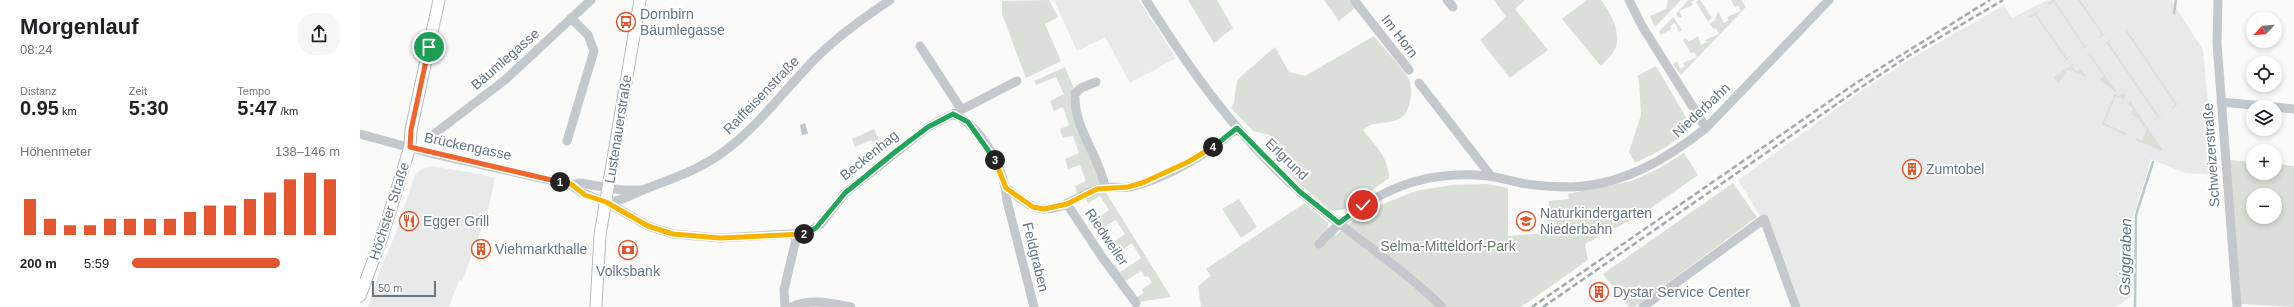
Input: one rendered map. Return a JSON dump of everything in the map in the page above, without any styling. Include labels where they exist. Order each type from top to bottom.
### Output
[{"type":"main road","name":"Höchster Straße","points":[[360,296],[382,238],[410,147],[411,130],[439,0]]},
{"type":"main road","name":"Lustenauerstraße","points":[[596,307],[600,235],[640,0]]},
{"type":"street","name":"Bäumlegasse","points":[[434,134],[506,80],[591,0]]},
{"type":"street","name":"Raiffeisenstraße","points":[[606,202],[621,200],[642,190],[684,175],[728,149],[749,130],[827,48],[850,27],[890,0]]},
{"type":"street","name":"Erlgrund","points":[[1146,0],[1209,94],[1237,128],[1294,186],[1442,307]]},
{"type":"street","name":"Im Horn","points":[[1354,0],[1409,70]]},
{"type":"street","points":[[1629,0],[1642,26],[1706,128]]},
{"type":"street","name":"Niederbahn","points":[[1319,244],[1339,223],[1384,192],[1412,182],[1450,175],[1491,176],[1546,186],[1573,187],[1602,183],[1656,163],[1687,144],[1706,128],[1829,0]]},
{"type":"street","name":"Schweizerstraße","points":[[2218,0],[2217,43],[2237,307]]},
{"type":"street","points":[[567,141],[594,51],[591,39],[571,18]]},
{"type":"street","points":[[920,46],[957,111]]},
{"type":"street","name":"Beckenhag","points":[[606,202],[648,226],[673,234],[720,238],[797,235],[816,228],[845,193],[928,127],[1017,81]]},
{"type":"street","points":[[1096,82],[1081,88],[1075,94],[1074,103],[1077,116],[1105,187]]},
{"type":"street","points":[[1419,83],[1491,176]]},
{"type":"street","points":[[2221,102],[2246,104]]},
{"type":"street","points":[[2282,108],[2294,109]]},
{"type":"street","name":"Feldgraben","points":[[957,111],[981,138],[997,164],[1006,188],[1007,201],[1034,307]]},
{"type":"street","points":[[1067,204],[1097,189],[1105,187],[1128,187],[1161,176],[1220,143],[1237,128]]},
{"type":"street","name":"Brückengasse","points":[[360,134],[571,184],[580,183],[608,188]]},
{"type":"street","name":"Brückengasse","points":[[571,184],[580,192],[606,202]]},
{"type":"street","name":"Raiffeisenstraße","points":[[608,188],[642,190]]},
{"type":"street","name":"Riedweiler","points":[[1006,188],[1033,207],[1044,209],[1067,204],[1102,257],[1136,303]]},
{"type":"street","points":[[1643,307],[1764,219],[1796,307]]},
{"type":"street","points":[[785,307],[784,290],[797,235]]},
{"type":"street","points":[[791,307],[806,301],[820,301],[851,307]]},
{"type":"shaded area","points":[[1054,0],[1139,0],[1176,58],[1130,83],[1105,37],[1077,51]]},
{"type":"shaded area","points":[[2047,0],[2171,0],[2203,50],[2215,175],[2185,173],[2151,159],[2132,220],[2132,296],[2116,307],[1801,307],[1777,243],[1738,180],[1864,89],[1917,55],[2004,5],[2012,18]]},
{"type":"shaded area","points":[[805,123],[808,134],[802,135],[800,125]]},
{"type":"shaded area","points":[[431,166],[495,178],[487,214],[462,281],[459,280],[449,307],[368,307],[379,273],[395,235],[415,175],[421,169]]},
{"type":"green space","points":[[1049,0],[1058,17],[1045,24],[1061,61],[1026,78],[1002,14],[1002,1]]},
{"type":"green space","points":[[1188,0],[1217,0],[1233,28],[1214,43]]},
{"type":"green space","points":[[1324,0],[1349,0],[1355,8],[1339,21]]},
{"type":"green space","points":[[1494,0],[1525,0],[1515,9],[1548,50],[1510,78],[1480,40],[1506,17]]},
{"type":"green space","points":[[1587,0],[1601,0],[1608,10],[1616,28],[1616,47],[1603,64],[1600,65],[1562,19]]},
{"type":"green space","points":[[1668,0],[1681,0],[1655,27],[1650,16],[1666,9]]},
{"type":"green space","points":[[1688,0],[1695,0],[1691,2],[1693,5],[1679,11],[1682,17],[1679,18],[1676,14]]},
{"type":"green space","points":[[1700,0],[1712,18],[1708,22],[1696,2]]},
{"type":"green space","points":[[1731,0],[1741,0],[1746,7],[1681,75],[1673,64],[1677,61],[1680,69],[1685,66],[1683,63],[1697,57],[1694,52],[1691,53],[1683,40],[1686,38],[1689,42],[1698,36],[1701,45],[1707,42],[1705,40],[1719,34],[1716,28],[1714,29],[1709,24],[1715,20],[1718,11],[1724,23],[1729,20],[1727,17],[1741,11],[1738,5],[1735,7]]},
{"type":"green space","points":[[2056,0],[2055,1],[2085,46],[2091,43],[2080,51],[2084,47],[2054,2],[2048,5],[2047,3]]},
{"type":"green space","points":[[2078,0],[2080,0],[2103,34],[2108,32],[2097,39],[2102,34]]},
{"type":"green space","points":[[2041,10],[2036,14],[2067,58],[2072,55],[2062,64],[2066,59],[2035,15],[2030,18],[2029,16]]},
{"type":"green space","points":[[1673,17],[1682,30],[1679,32],[1675,23],[1670,26],[1671,29],[1661,35],[1659,32]]},
{"type":"green space","points":[[2126,29],[2177,104],[2182,100],[2172,109],[2171,108],[2175,104],[2125,30]]},
{"type":"green space","points":[[1374,36],[1400,66],[1410,82],[1411,96],[1409,106],[1405,114],[1397,120],[1373,124],[1363,130],[1384,158],[1387,164],[1389,178],[1346,209],[1331,211],[1293,178],[1270,135],[1253,131],[1231,108],[1234,103],[1237,80],[1275,47],[1289,72],[1305,76]]},
{"type":"green space","points":[[2112,38],[2108,42],[2159,116],[2164,113],[2154,121],[2153,120],[2157,117],[2107,43],[2102,46]]},
{"type":"green space","points":[[2094,50],[2090,54],[2117,93],[2099,80],[2104,76],[2089,55],[2084,58]]},
{"type":"green space","points":[[2076,62],[2072,67],[2076,71],[2081,68],[2086,77],[2068,69],[2058,84],[2054,77]]},
{"type":"green space","points":[[1656,66],[1691,126],[1672,143],[1658,152],[1635,163],[1629,152],[1641,115],[1639,81],[1637,76]]},
{"type":"green space","points":[[1065,67],[1074,89],[1070,95],[1071,105],[1101,183],[1077,194],[1075,186],[1086,181],[1080,165],[1068,169],[1065,159],[1079,153],[1073,136],[1063,138],[1060,129],[1069,125],[1063,107],[1054,111],[1050,101],[1064,94],[1056,77],[1036,85],[1034,81]]},
{"type":"green space","points":[[2124,93],[2126,95],[2123,100],[2116,96],[2104,123],[2125,133],[2127,136],[2102,124],[2115,94],[2118,96]]},
{"type":"green space","points":[[2130,101],[2162,151],[2135,140],[2136,138],[2142,140],[2147,129],[2136,117],[2131,114],[2133,108],[2128,105]]},
{"type":"green space","points":[[874,129],[880,142],[874,144],[871,140],[855,147],[852,139]]},
{"type":"green space","name":"Selma-Mitteldorf-Park","points":[[1684,153],[1698,175],[1644,213],[1585,244],[1588,260],[1521,307],[1201,307],[1198,286],[1211,276],[1206,269],[1305,203],[1329,224],[1327,227],[1336,235],[1363,212],[1416,191],[1452,185],[1487,184],[1508,188],[1508,236],[1547,233],[1549,201],[1569,199],[1568,194],[1632,181],[1658,169]]},
{"type":"green space","points":[[2227,160],[2246,161],[2246,180],[2282,180],[2282,165],[2294,166],[2294,307],[2240,304]]},
{"type":"green space","points":[[1733,183],[1757,217],[1635,307],[1629,307],[1603,274]]},
{"type":"green space","points":[[1105,191],[1171,297],[1138,302],[1135,298],[1144,293],[1142,289],[1152,283],[1148,276],[1145,277],[1141,271],[1124,282],[1111,266],[1115,264],[1120,272],[1141,258],[1132,243],[1119,252],[1113,242],[1125,234],[1116,220],[1104,227],[1098,218],[1109,210],[1100,196],[1088,203],[1085,198]]},
{"type":"green space","points":[[1239,199],[1257,227],[1241,238],[1222,209]]},
{"type":"waterway","name":"Gsiggraben","points":[[2174,13],[2176,0]]},
{"type":"waterway","name":"Gsiggraben","points":[[2135,307],[2136,215],[2153,162]]},
{"type":"railway","points":[[1532,307],[1856,83],[1990,0]]},
{"type":"railway","points":[[1543,307],[1860,88],[1910,55],[2003,0]]},
{"type":"place","name":"Dornbirn Bäumlegasse","points":[[626,22]]},
{"type":"place","name":"Zumtobel","points":[[1912,169]]},
{"type":"place","name":"Egger Grill","points":[[409,221]]},
{"type":"place","name":"Naturkindergarten Niederbahn","points":[[1526,221]]},
{"type":"place","name":"Viehmarkthalle","points":[[481,249]]},
{"type":"place","name":"Volksbank","points":[[628,250]]},
{"type":"place","name":"Dystar Service Center","points":[[1599,292]]},
{"type":"route","points":[[429,47],[411,130],[410,147],[430,153],[492,165],[571,184],[585,195],[606,202],[614,208],[648,226],[673,234],[720,238],[797,235],[807,233],[821,224],[845,193],[895,152],[928,127],[953,114],[968,122],[981,138],[997,164],[1006,188],[1033,207],[1044,209],[1067,204],[1097,189],[1105,187],[1128,187],[1161,176],[1220,143],[1237,128],[1299,191],[1339,223],[1363,205]]}]
